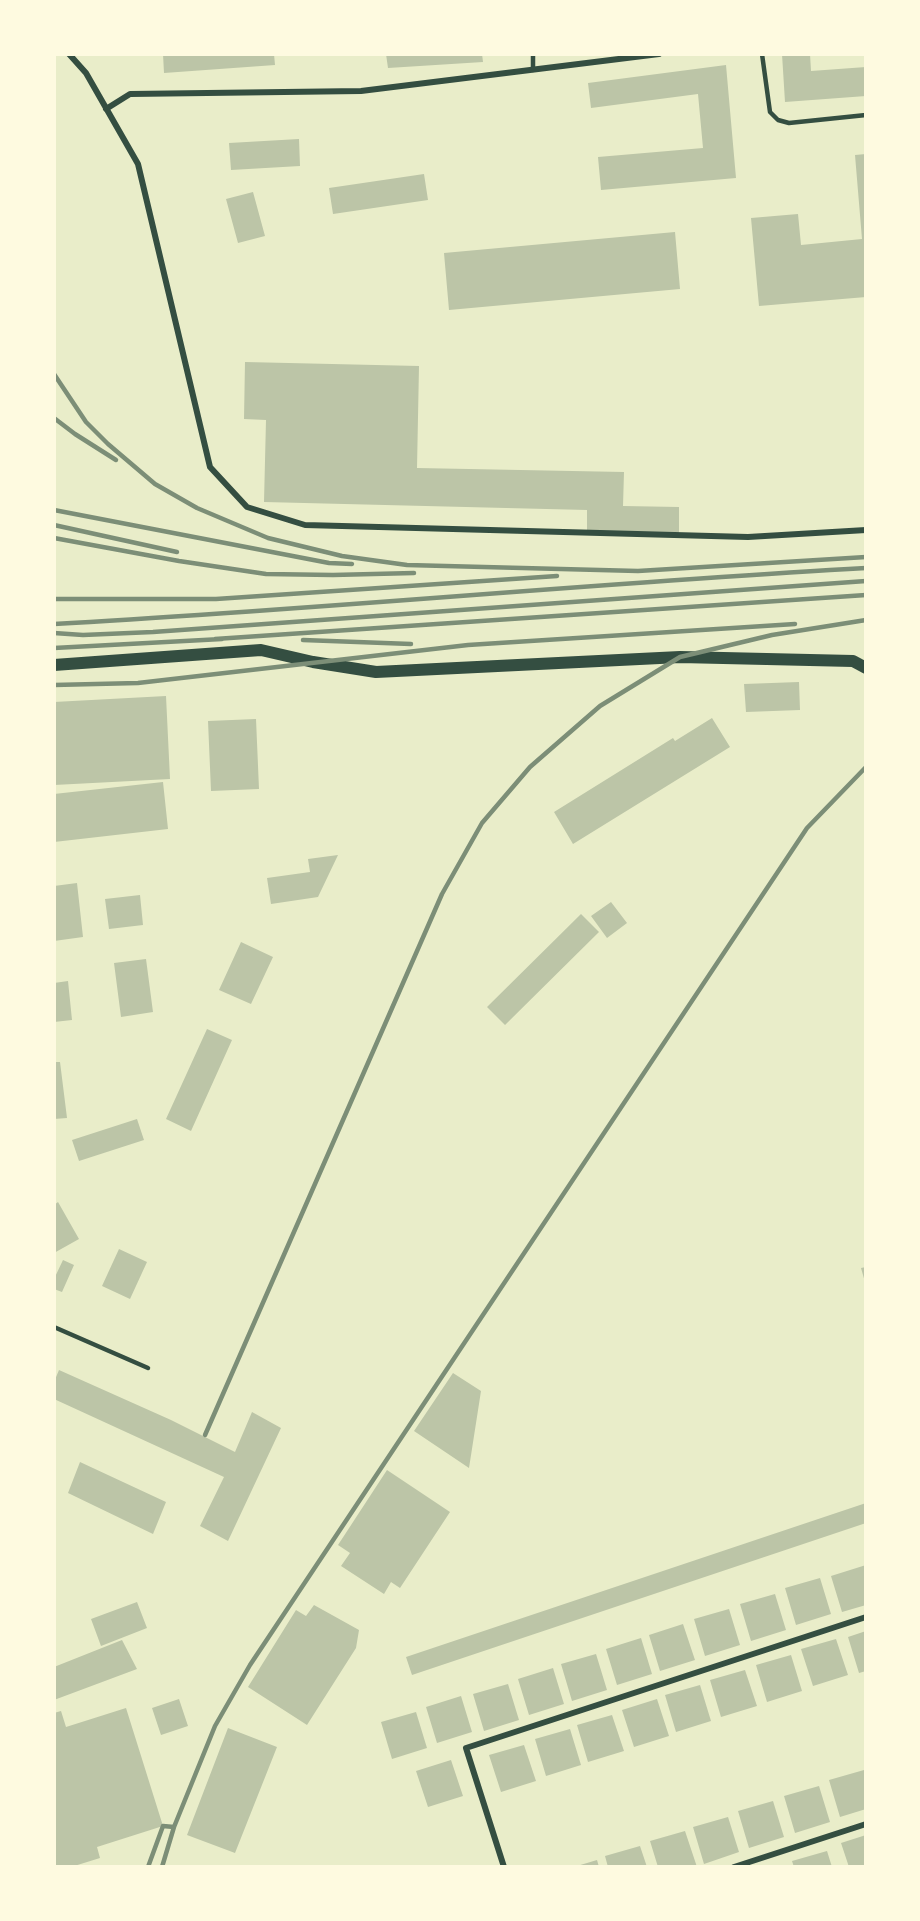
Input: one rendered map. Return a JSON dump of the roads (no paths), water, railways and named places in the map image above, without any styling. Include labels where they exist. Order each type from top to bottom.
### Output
[{"type":"main road","points":[[54,665],[261,650],[313,662],[376,672],[680,657],[853,661],[866,668]]},
{"type":"street","points":[[69,54],[86,73],[138,164],[210,467],[247,507],[305,525],[748,537],[866,530]]},
{"type":"street","points":[[106,109],[130,94],[361,91],[659,54]]},
{"type":"street","points":[[504,1867],[466,1748],[866,1617]]},
{"type":"street","points":[[734,1867],[866,1824]]},
{"type":"lane","points":[[533,54],[533,70]]},
{"type":"lane","points":[[762,54],[770,112],[778,120],[789,123],[866,115]]},
{"type":"lane","points":[[54,1327],[148,1368]]},
{"type":"railway","points":[[54,374],[86,422],[155,484],[197,508],[268,538],[342,556],[407,565],[638,571],[866,557]]},
{"type":"railway","points":[[54,418],[116,460]]},
{"type":"railway","points":[[54,510],[329,563],[352,564]]},
{"type":"railway","points":[[54,525],[177,552]]},
{"type":"railway","points":[[54,538],[266,574],[414,573]]},
{"type":"railway","points":[[54,624],[866,568]]},
{"type":"railway","points":[[54,599],[216,599],[557,576]]},
{"type":"railway","points":[[54,633],[83,635],[153,632],[866,581]]},
{"type":"railway","points":[[215,639],[866,595]]},
{"type":"railway","points":[[205,1435],[442,894],[482,823],[530,767],[600,706],[680,657],[772,635],[866,620]]},
{"type":"railway","points":[[54,685],[138,683],[468,645],[795,624]]},
{"type":"railway","points":[[54,648],[222,639]]},
{"type":"railway","points":[[303,640],[411,644]]},
{"type":"railway","points":[[162,1867],[174,1827],[215,1726],[250,1665],[807,828],[866,767]]},
{"type":"railway","points":[[148,1867],[163,1826],[174,1827]]}]
